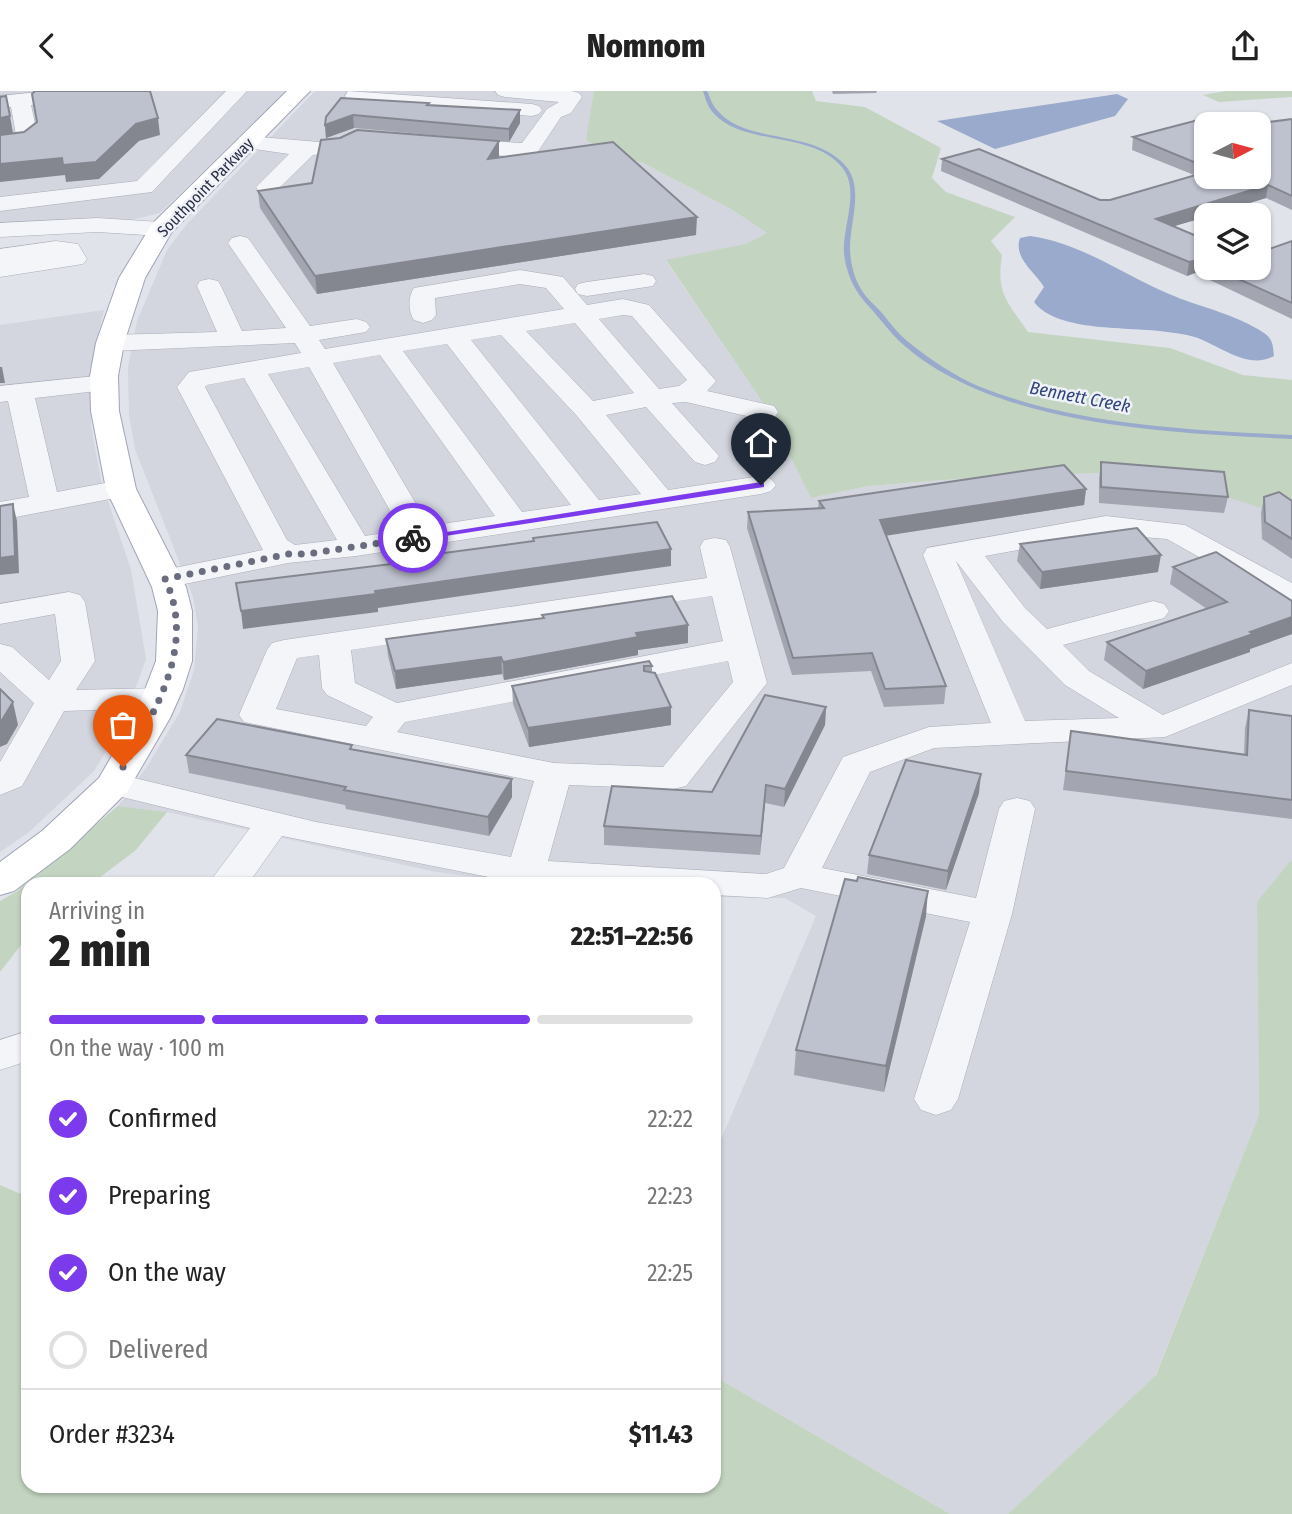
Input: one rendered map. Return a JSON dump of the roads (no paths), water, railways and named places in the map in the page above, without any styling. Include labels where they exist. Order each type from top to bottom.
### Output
[{"type":"main road","name":"Southpoint Parkway","points":[[0,882],[56,840],[114,784],[161,698],[174,661],[174,611],[165,579],[121,489],[109,438],[104,383],[110,343],[132,278],[161,229],[299,91]]},
{"type":"street","points":[[0,145],[19,142],[27,137],[10,101],[108,91]]},
{"type":"street","points":[[0,205],[144,187],[237,91]]},
{"type":"street","points":[[359,91],[355,96],[554,113],[564,109],[572,97],[505,91]]},
{"type":"street","points":[[435,144],[515,151],[529,148],[554,113]]},
{"type":"street","points":[[248,142],[331,148],[347,145],[354,137],[381,139]]},
{"type":"street","points":[[267,187],[308,148]]},
{"type":"street","points":[[0,230],[74,226],[161,229]]},
{"type":"street","points":[[240,243],[310,346],[420,537]]},
{"type":"street","points":[[0,256],[56,248],[70,249],[75,259],[0,270]]},
{"type":"street","points":[[388,329],[453,334],[506,325],[644,281]]},
{"type":"street","points":[[209,286],[233,339]]},
{"type":"street","points":[[110,343],[233,339],[310,346],[388,329],[423,315],[572,303]]},
{"type":"street","points":[[572,303],[705,456]]},
{"type":"street","points":[[288,312],[314,308]]},
{"type":"street","points":[[506,325],[587,410]]},
{"type":"street","points":[[388,329],[514,522]]},
{"type":"street","points":[[453,334],[591,510]]},
{"type":"street","points":[[252,369],[356,547]]},
{"type":"street","points":[[45,503],[10,393],[104,383]]},
{"type":"street","points":[[686,394],[764,412]]},
{"type":"street","points":[[661,499],[761,485]]},
{"type":"street","points":[[0,511],[121,489]]},
{"type":"street","points":[[1012,731],[938,555],[1106,525],[1174,531],[1292,596]]},
{"type":"street","points":[[715,547],[725,585],[750,683],[673,778],[554,774],[384,726],[256,715],[284,650],[725,585]]},
{"type":"street","points":[[965,550],[1014,615],[1077,678],[1158,727]]},
{"type":"street","points":[[165,579],[288,554]]},
{"type":"street","points":[[0,614],[69,602],[78,661],[9,778],[0,784]]},
{"type":"street","points":[[1040,641],[1153,611]]},
{"type":"street","points":[[384,726],[741,648]]},
{"type":"street","points":[[0,654],[52,701],[161,698]]},
{"type":"street","points":[[799,876],[856,765],[929,738],[1012,731],[1165,727],[1292,673]]},
{"type":"street","points":[[526,872],[554,774]]},
{"type":"street","points":[[114,784],[316,833],[563,877]]},
{"type":"street","points":[[936,1099],[992,914],[1017,809]]},
{"type":"street","points":[[233,877],[249,859],[272,823]]},
{"type":"street","points":[[721,885],[768,887],[799,876],[992,914]]},
{"type":"street","points":[[0,1055],[21,1048]]},
{"type":"lane","points":[[572,303],[640,310],[703,381],[686,394],[587,410],[661,499]]},
{"type":"lane","points":[[310,346],[252,369],[198,378],[191,387],[275,545],[288,554],[356,547],[661,499]]},
{"type":"lane","points":[[334,643],[339,688],[384,726]]},
{"type":"water","points":[[1117,94],[1128,99],[1115,116],[995,149],[937,121]]},
{"type":"water","points":[[1030,236],[1048,239],[1084,252],[1169,294],[1253,326],[1269,338],[1274,356],[1264,360],[1245,359],[1191,336],[1077,324],[1045,312],[1034,302],[1044,287],[1020,252],[1020,238]]},
{"type":"waterway","name":"Bennett Creek","points":[[705,91],[713,109],[727,122],[808,144],[827,152],[842,164],[852,183],[847,252],[857,287],[902,340],[950,373],[978,388],[1052,411],[1132,425],[1292,437]]}]
